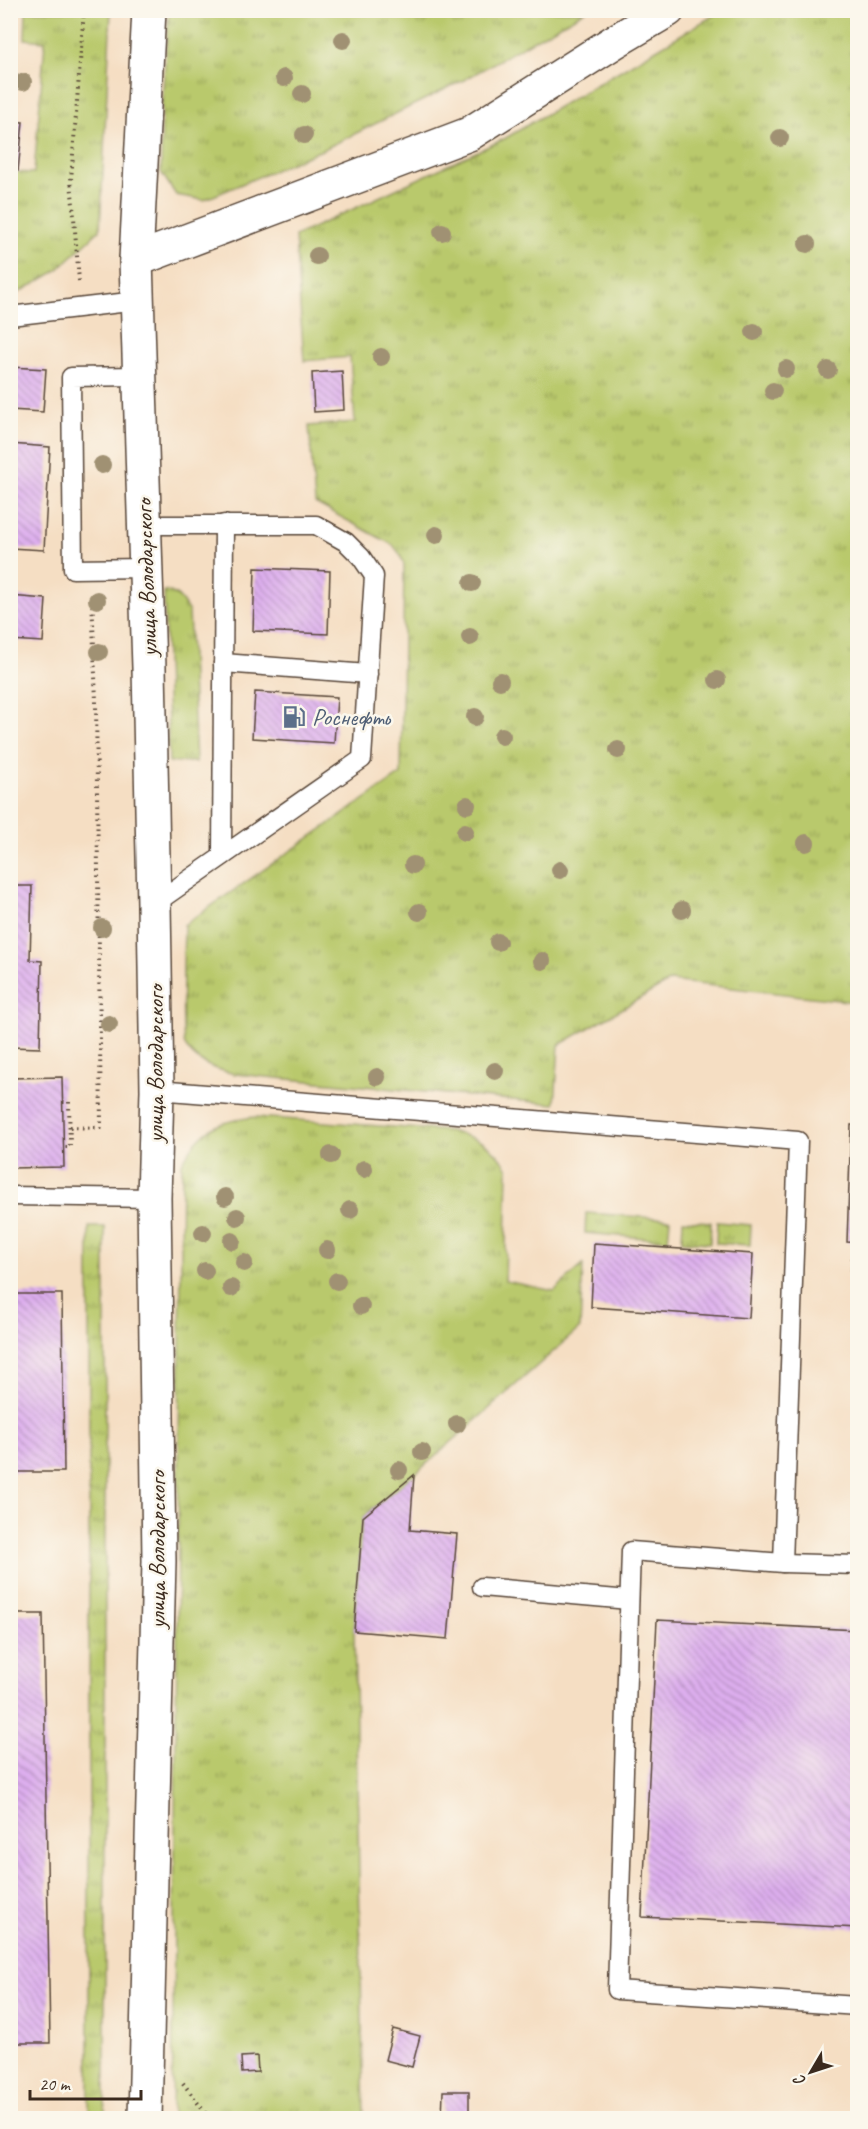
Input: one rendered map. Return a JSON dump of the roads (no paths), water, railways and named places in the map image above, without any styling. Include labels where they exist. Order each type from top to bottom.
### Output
[{"type":"street","name":"улица Володарского","points":[[145,2118],[159,1561],[154,1198],[157,1090],[154,904],[136,260],[149,10]]},
{"type":"street","points":[[136,260],[469,134],[668,10]]},
{"type":"lane","points":[[10,316],[137,301]]},
{"type":"lane","points":[[139,376],[71,377],[73,569],[145,568]]},
{"type":"lane","points":[[222,856],[224,524]]},
{"type":"lane","points":[[143,525],[316,525],[346,542],[362,557],[374,576],[362,759],[154,904]]},
{"type":"lane","points":[[223,663],[368,674]]},
{"type":"lane","points":[[157,1090],[798,1141],[783,1563]]},
{"type":"lane","points":[[10,1196],[154,1198]]},
{"type":"lane","points":[[858,1564],[783,1563],[631,1551],[617,1990],[858,2007]]},
{"type":"lane","points":[[482,1587],[629,1600]]},
{"type":"place","name":"Роснефть","points":[[294,717]]}]
